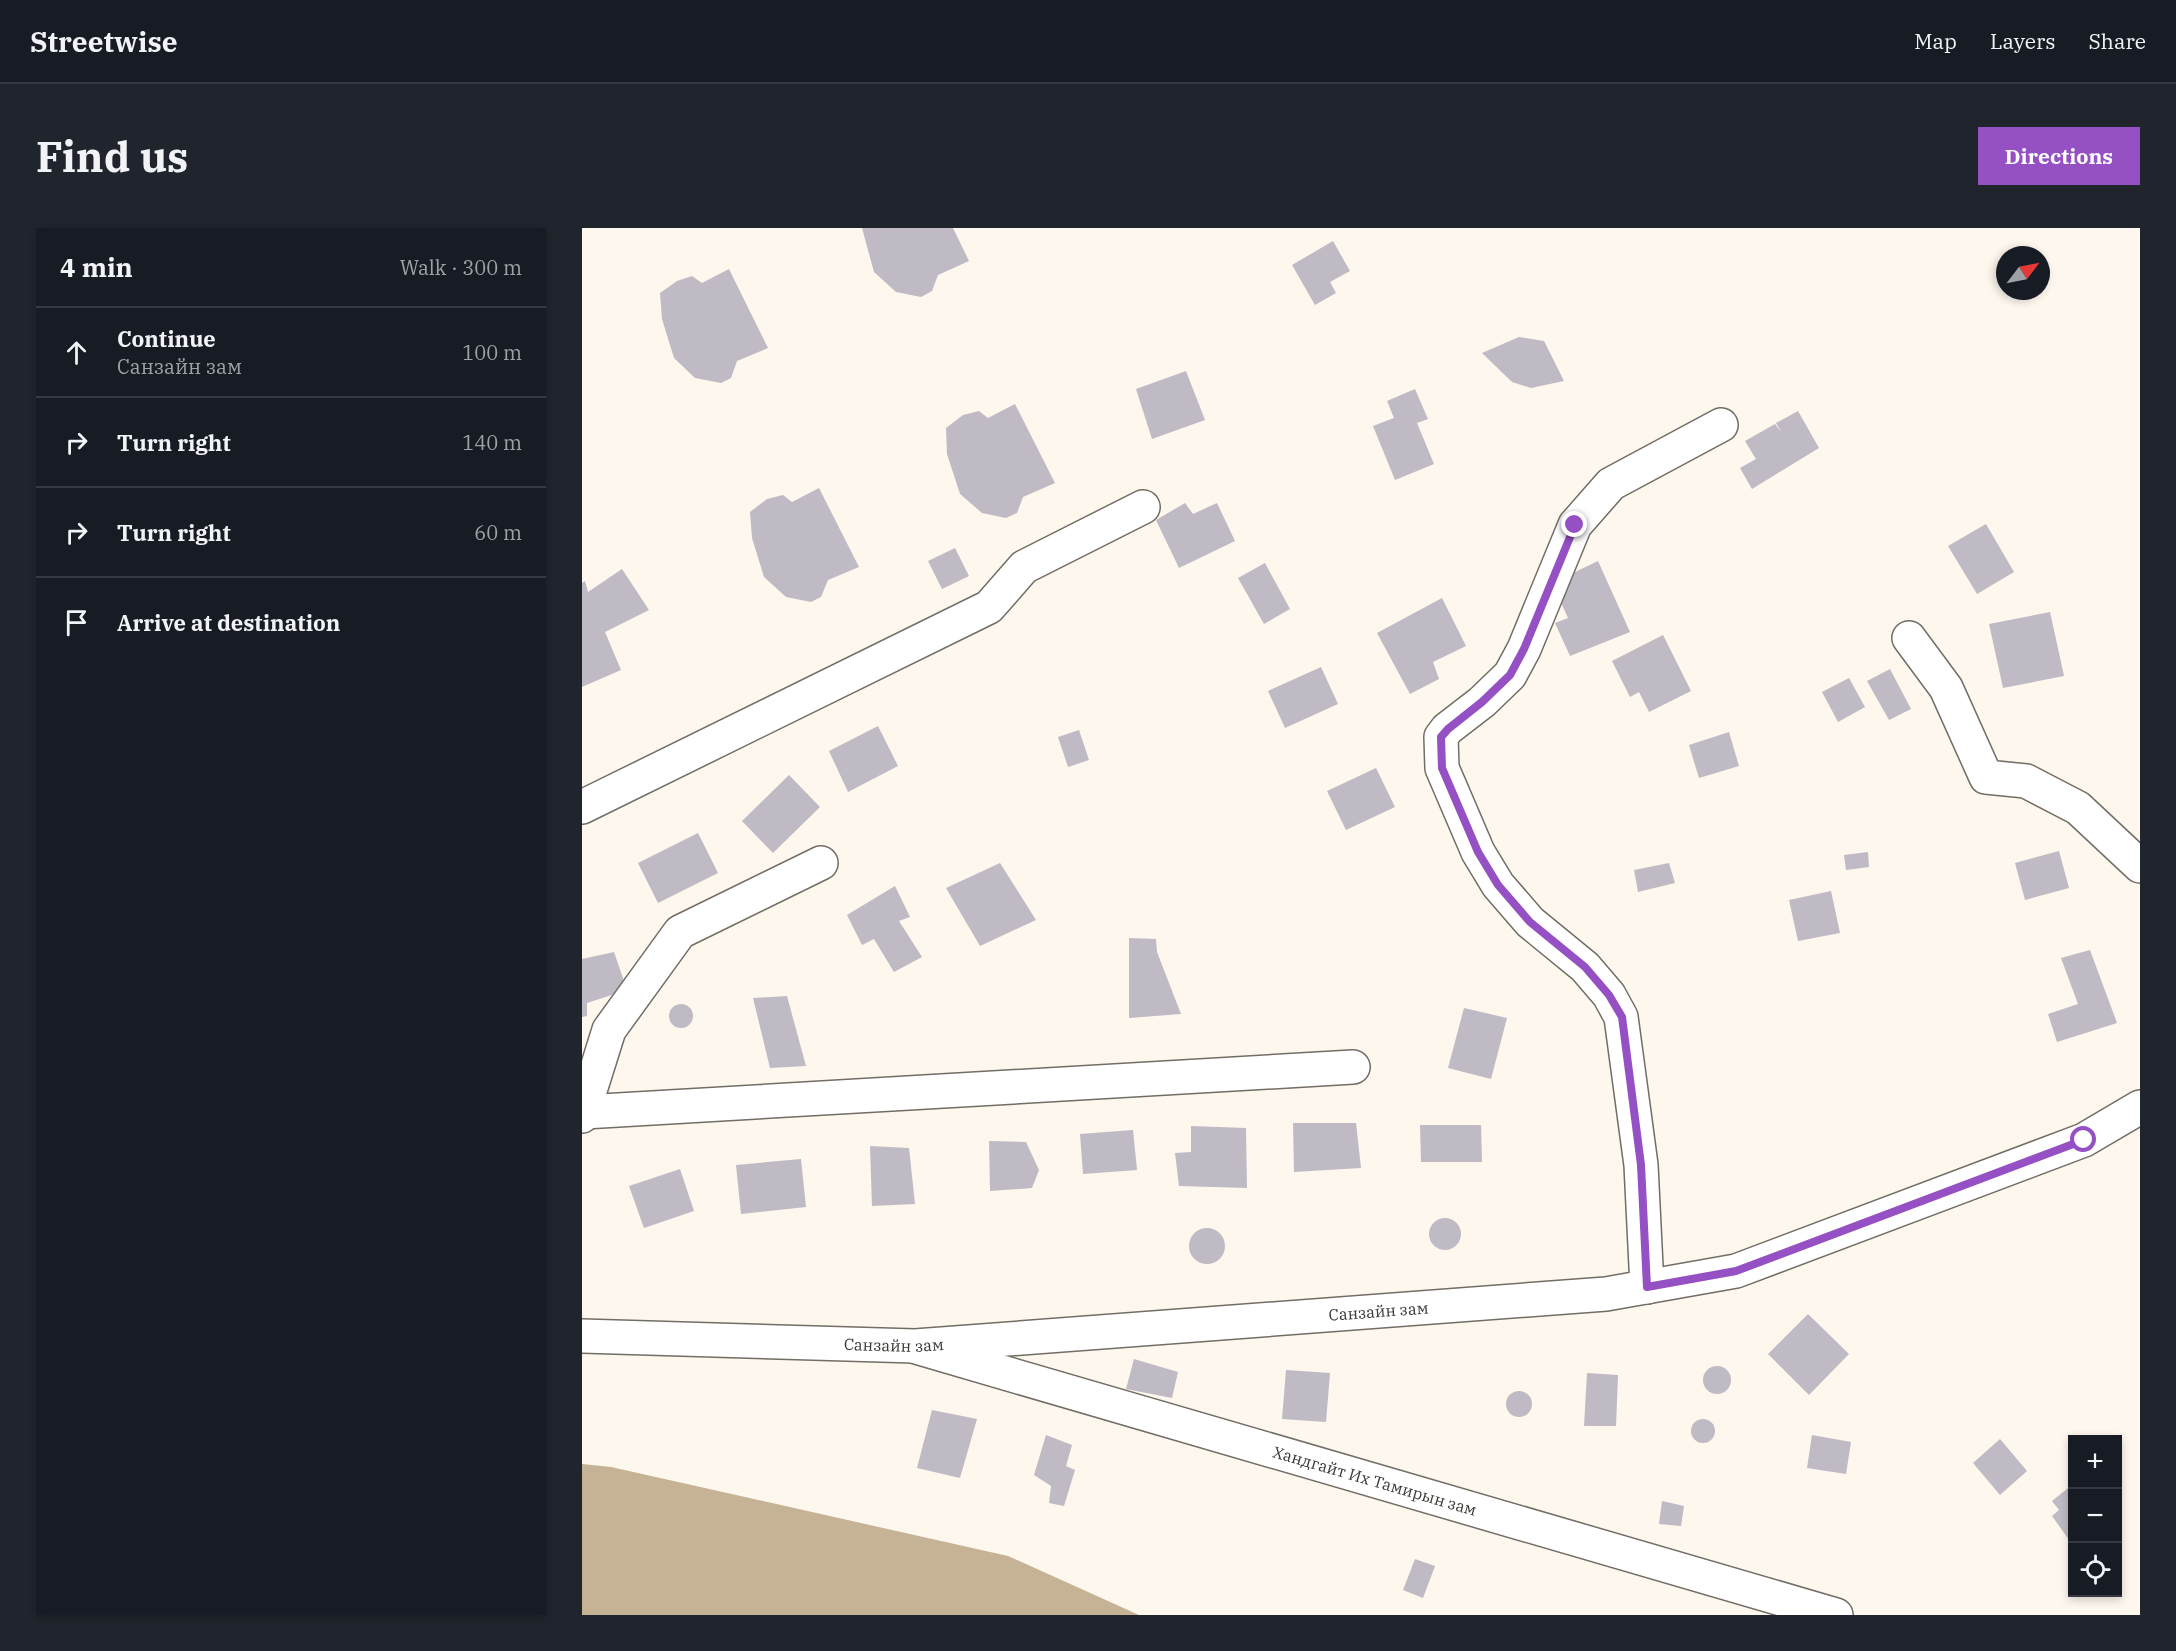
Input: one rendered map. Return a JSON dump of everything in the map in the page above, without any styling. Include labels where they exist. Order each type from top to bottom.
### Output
[{"type":"street","points":[[1647,1287],[1641,1165],[1622,1017],[1609,995],[1585,967],[1530,922],[1498,885],[1478,852],[1442,768],[1441,737],[1510,675],[1524,649],[1575,525],[1611,484],[1721,425]]},
{"type":"street","points":[[582,807],[989,607],[1024,567],[1143,507]]},
{"type":"street","points":[[1909,638],[1946,688],[1986,777],[2026,781],[2078,808],[2140,866]]},
{"type":"street","points":[[821,863],[680,932],[609,1030],[583,1114],[1353,1067]]},
{"type":"street","name":"Санзайн зам","points":[[582,1336],[915,1347],[1606,1294],[1736,1271],[2084,1140],[2140,1107]]},
{"type":"street","name":"Хандгайт Их Тамирын зам","points":[[915,1347],[1836,1615]]},
{"type":"shaded area","points":[[582,1464],[611,1467],[1008,1556],[1139,1615],[582,1615]]},
{"type":"building","points":[[862,228],[953,228],[969,261],[938,275],[932,291],[921,297],[896,292],[874,272]]},
{"type":"building","points":[[1333,241],[1350,271],[1330,282],[1336,293],[1315,305],[1292,265]]},
{"type":"building","points":[[729,269],[768,348],[737,361],[731,378],[721,383],[695,378],[674,358],[662,319],[660,293],[677,281],[692,276],[702,283]]},
{"type":"building","points":[[1519,337],[1544,341],[1564,381],[1531,388],[1512,382],[1482,353]]},
{"type":"building","points":[[1186,371],[1205,420],[1152,439],[1136,389]]},
{"type":"building","points":[[1415,389],[1428,419],[1417,423],[1434,464],[1395,480],[1373,426],[1394,418],[1387,401]]},
{"type":"building","points":[[1015,404],[1055,483],[1023,497],[1017,513],[1006,518],[982,513],[960,494],[947,454],[946,428],[963,415],[979,411],[988,418]]},
{"type":"building","points":[[1798,411],[1819,448],[1752,489],[1740,468],[1756,459],[1745,441],[1775,424],[1781,432],[1776,423]]},
{"type":"building","points":[[819,488],[859,567],[828,580],[821,597],[811,602],[786,597],[764,577],[752,538],[750,512],[767,499],[783,495],[792,502]]},
{"type":"building","points":[[1185,503],[1193,514],[1217,503],[1235,541],[1179,568],[1156,520]]},
{"type":"building","points":[[1986,524],[2014,572],[1977,594],[1948,546]]},
{"type":"building","points":[[955,548],[969,576],[942,589],[928,561]]},
{"type":"building","points":[[1598,561],[1630,632],[1570,656],[1555,623],[1568,618],[1552,583]]},
{"type":"building","points":[[1265,563],[1290,609],[1264,624],[1238,578]]},
{"type":"building","points":[[622,569],[649,610],[605,632],[621,670],[582,687],[582,583],[585,581],[588,592]]},
{"type":"building","points":[[1442,598],[1466,646],[1433,662],[1439,679],[1410,694],[1377,633]]},
{"type":"building","points":[[2050,612],[2064,676],[2003,688],[1989,624]]},
{"type":"building","points":[[1663,635],[1691,691],[1649,712],[1639,692],[1630,697],[1612,661]]},
{"type":"building","points":[[1321,667],[1338,704],[1285,728],[1268,691]]},
{"type":"building","points":[[1890,669],[1911,709],[1889,720],[1867,681]]},
{"type":"building","points":[[1849,678],[1865,707],[1838,722],[1822,692]]},
{"type":"building","points":[[878,726],[898,766],[848,792],[829,751]]},
{"type":"building","points":[[1079,730],[1089,760],[1068,767],[1058,737]]},
{"type":"building","points":[[1729,732],[1739,766],[1699,778],[1689,745]]},
{"type":"building","points":[[1376,768],[1395,807],[1346,830],[1327,791]]},
{"type":"building","points":[[789,775],[820,807],[773,853],[742,821]]},
{"type":"building","points":[[698,833],[718,873],[658,903],[638,863]]},
{"type":"building","points":[[2059,851],[2069,888],[2025,900],[2015,863]]},
{"type":"building","points":[[1868,852],[1869,867],[1846,870],[1844,855]]},
{"type":"building","points":[[1000,863],[1036,920],[980,946],[946,888]]},
{"type":"building","points":[[1669,863],[1675,883],[1638,892],[1634,870]]},
{"type":"building","points":[[895,886],[910,917],[899,921],[922,957],[894,972],[874,939],[862,945],[847,915]]},
{"type":"building","points":[[1831,891],[1840,933],[1798,941],[1789,900]]},
{"type":"building","points":[[1129,938],[1156,939],[1157,952],[1181,1014],[1129,1018]]},
{"type":"building","points":[[2090,950],[2117,1023],[2057,1042],[2048,1014],[2078,1004],[2061,958]]},
{"type":"building","points":[[614,952],[627,990],[587,1003],[587,1016],[582,1017],[582,959]]},
{"type":"building","points":[[787,996],[806,1066],[770,1068],[753,998]]},
{"type":"building","points":[[681,1004],[690,1007],[693,1016],[690,1025],[681,1028],[672,1025],[669,1016],[672,1007]]},
{"type":"building","points":[[1464,1008],[1507,1018],[1491,1079],[1448,1068]]},
{"type":"building","points":[[1293,1123],[1356,1123],[1361,1168],[1294,1172]]},
{"type":"building","points":[[1420,1125],[1481,1125],[1482,1162],[1421,1162]]},
{"type":"building","points":[[1191,1126],[1246,1128],[1247,1188],[1179,1186],[1175,1153],[1191,1152]]},
{"type":"building","points":[[1133,1130],[1137,1170],[1083,1174],[1080,1134]]},
{"type":"building","points":[[989,1141],[1026,1142],[1039,1170],[1032,1188],[990,1191]]},
{"type":"building","points":[[870,1146],[909,1148],[915,1204],[872,1206]]},
{"type":"building","points":[[801,1159],[806,1207],[741,1214],[736,1165]]},
{"type":"building","points":[[680,1169],[694,1211],[644,1228],[629,1186]]},
{"type":"building","points":[[1445,1218],[1456,1223],[1461,1234],[1456,1245],[1445,1250],[1434,1245],[1429,1234],[1434,1223]]},
{"type":"building","points":[[1207,1228],[1220,1233],[1225,1246],[1220,1259],[1207,1264],[1194,1259],[1189,1246],[1194,1233]]},
{"type":"building","points":[[1808,1314],[1849,1354],[1809,1395],[1768,1354]]},
{"type":"building","points":[[1134,1359],[1178,1372],[1172,1398],[1126,1389]]},
{"type":"building","points":[[1717,1366],[1727,1370],[1731,1380],[1727,1390],[1717,1394],[1707,1390],[1703,1380],[1707,1370]]},
{"type":"building","points":[[1286,1370],[1330,1373],[1326,1422],[1282,1419]]},
{"type":"building","points":[[1587,1373],[1618,1375],[1616,1426],[1584,1426]]},
{"type":"building","points":[[1519,1391],[1528,1395],[1532,1404],[1528,1413],[1519,1417],[1510,1413],[1506,1404],[1510,1395]]},
{"type":"building","points":[[932,1410],[977,1419],[960,1478],[917,1468]]},
{"type":"building","points":[[1703,1419],[1712,1422],[1715,1431],[1712,1440],[1703,1443],[1694,1440],[1691,1431],[1694,1422]]},
{"type":"building","points":[[1046,1435],[1072,1445],[1066,1466],[1075,1470],[1064,1506],[1049,1503],[1051,1486],[1034,1475]]},
{"type":"building","points":[[1812,1435],[1851,1442],[1846,1474],[1807,1468]]},
{"type":"building","points":[[2000,1439],[2027,1471],[2000,1495],[1973,1463]]},
{"type":"building","points":[[2068,1488],[2068,1538],[2052,1516],[2059,1510],[2052,1501]]},
{"type":"building","points":[[1662,1501],[1684,1506],[1681,1526],[1659,1524]]},
{"type":"building","points":[[1415,1559],[1435,1566],[1423,1598],[1403,1590]]},
{"type":"route","points":[[1575,525],[1524,649],[1510,675],[1441,737],[1442,768],[1478,852],[1498,885],[1530,922],[1585,967],[1609,995],[1622,1017],[1641,1165],[1647,1287],[1736,1271],[2084,1140]]}]
